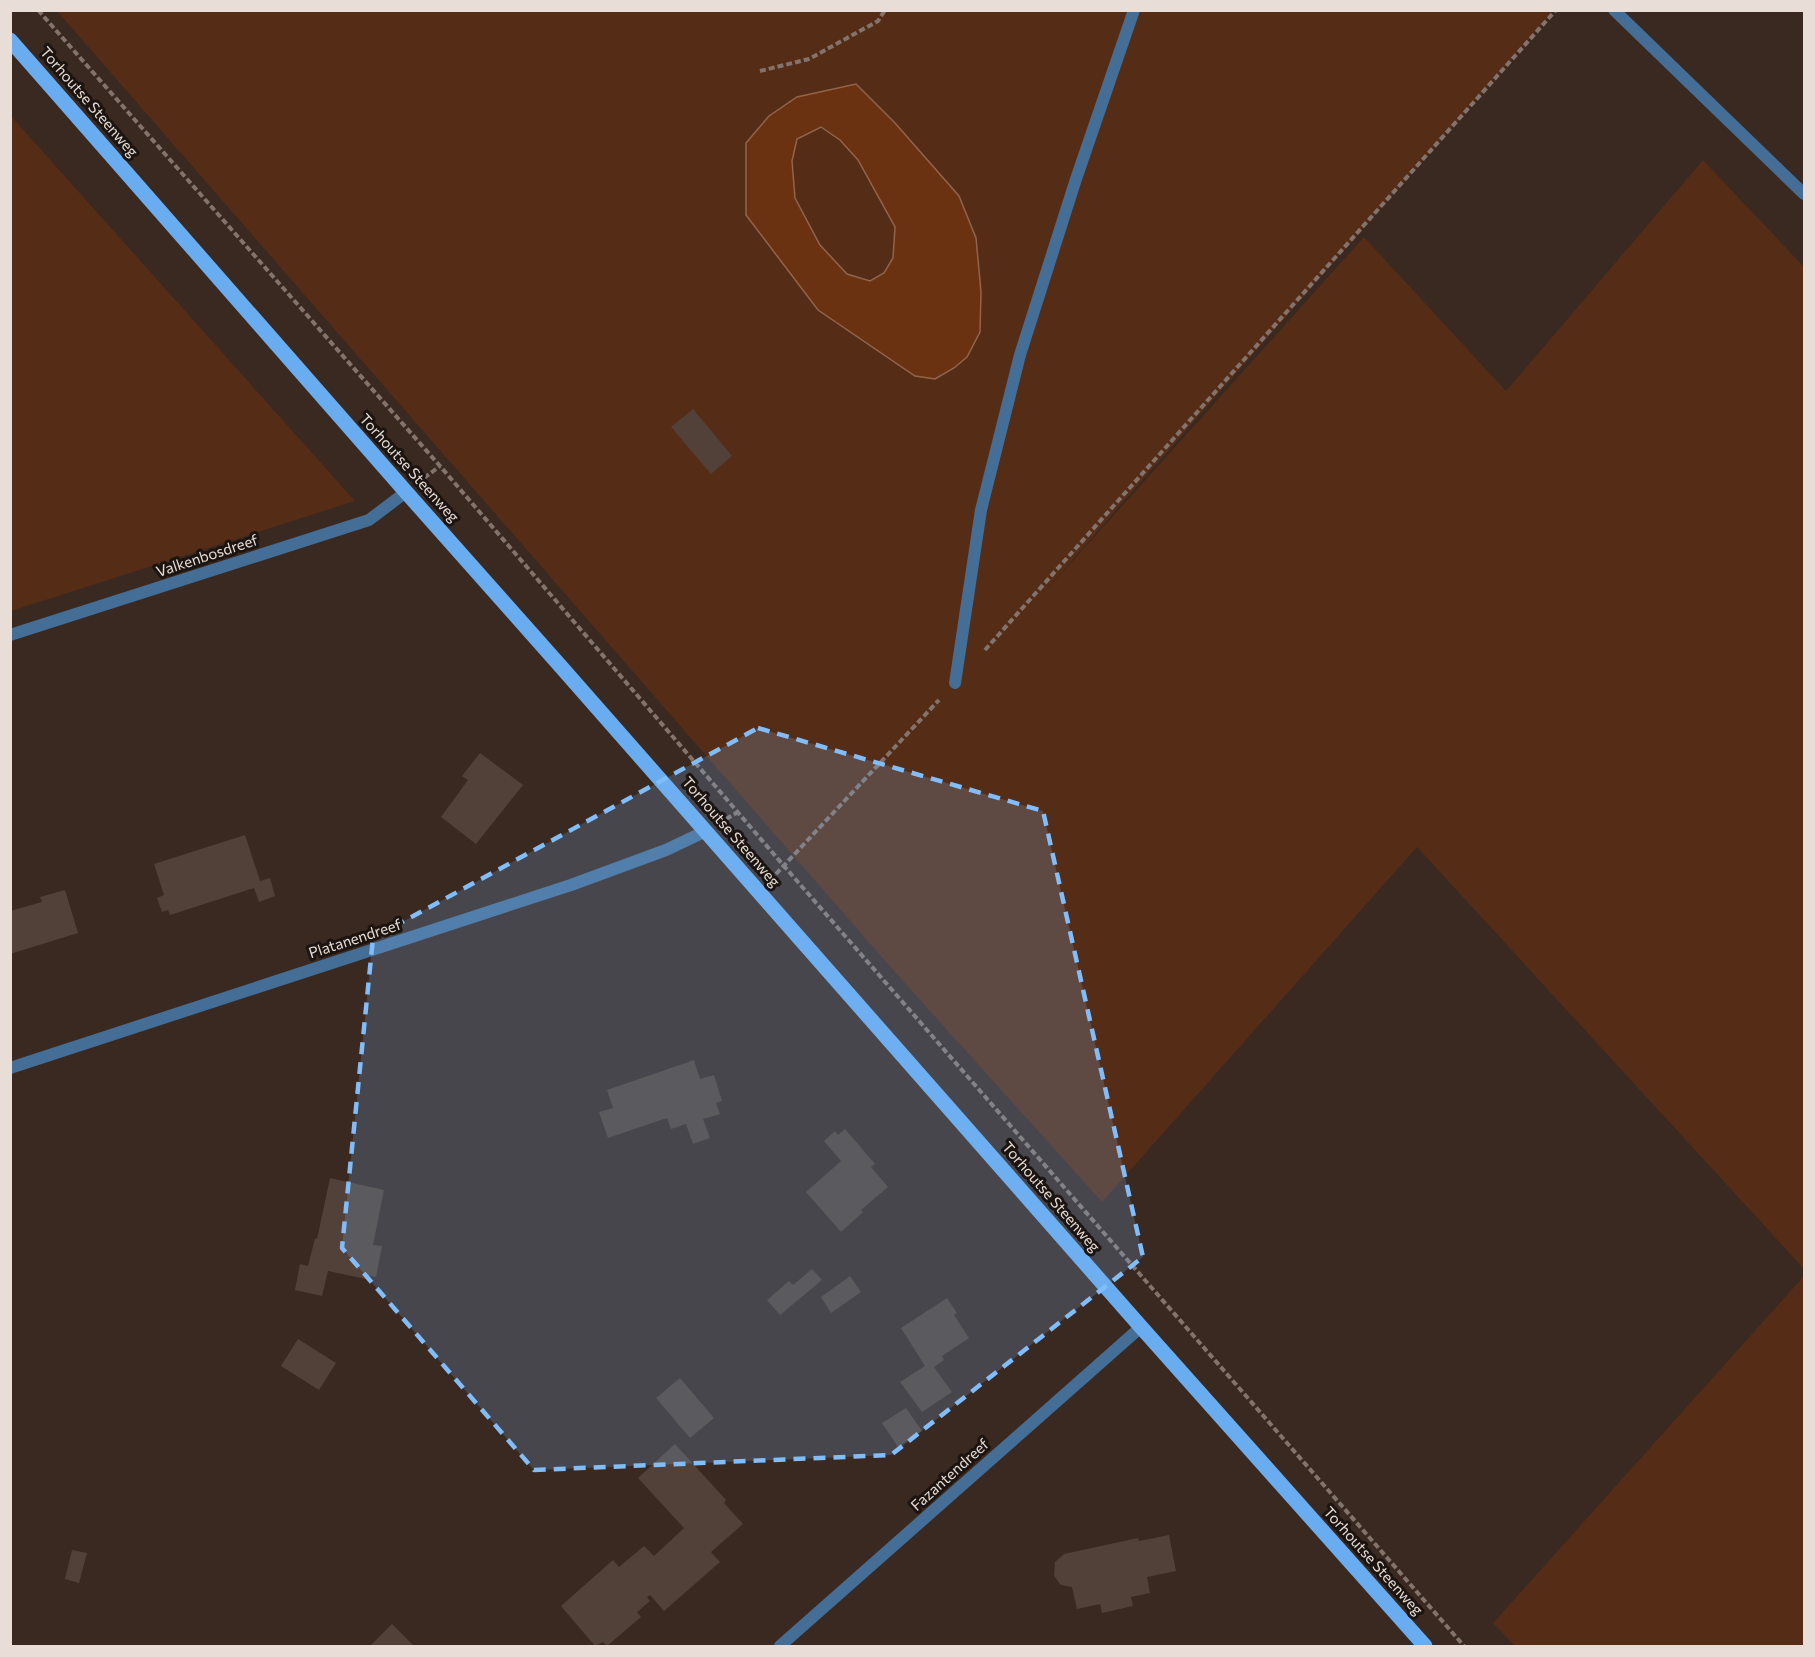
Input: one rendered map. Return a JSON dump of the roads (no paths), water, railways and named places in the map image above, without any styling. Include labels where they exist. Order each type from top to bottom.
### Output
[{"type":"main road","name":"Torhoutse Steenweg","points":[[10,40],[1425,1647]]},
{"type":"street","points":[[955,683],[981,510],[1020,355],[1076,179],[1134,10]]},
{"type":"street","points":[[1614,10],[1804,194]]},
{"type":"street","name":"Valkenbosdreef","points":[[10,635],[369,520],[406,492]]},
{"type":"street","name":"Platanendreef","points":[[10,1068],[571,885],[666,850],[706,831]]},
{"type":"street","name":"Fazantendreef","points":[[780,1647],[1141,1327]]}]
